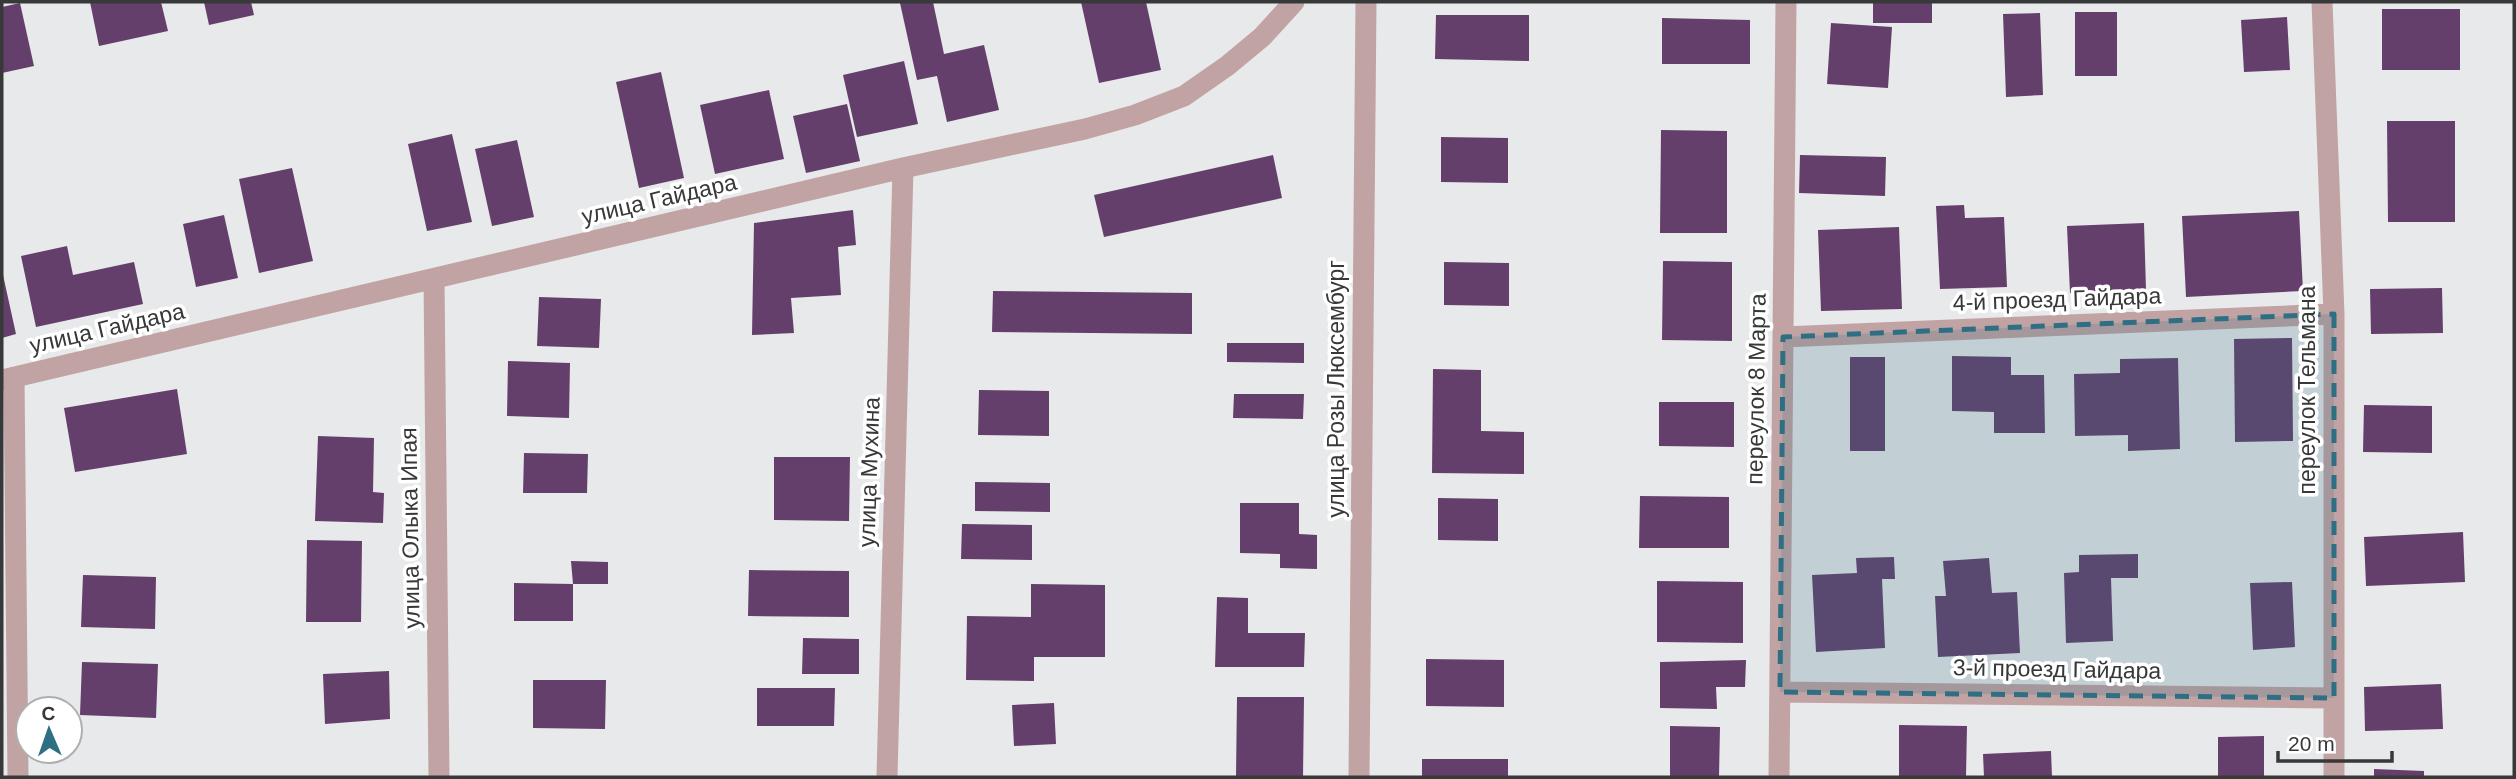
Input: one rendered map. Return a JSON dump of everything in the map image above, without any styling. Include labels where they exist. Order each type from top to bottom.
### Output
[{"type":"street","name":"улица Гайдара","points":[[8,379],[903,167],[1085,130],[1184,96],[1262,37],[1294,2]]},
{"type":"street","name":"улица Розы Люксембург","points":[[1359,777],[1366,2]]},
{"type":"street","name":"переулок 8 Марта","points":[[1779,777],[1786,2]]},
{"type":"street","name":"переулок Тельмана","points":[[2322,2],[2334,314],[2334,777]]},
{"type":"street","name":"улица Мухина","points":[[887,777],[903,167]]},
{"type":"street","name":"улица Олыка Ипая","points":[[434,279],[439,777]]},
{"type":"street","name":"4-й проезд Гайдара","points":[[1783,337],[2334,314]]},
{"type":"street","points":[[8,379],[18,777]]},
{"type":"street","name":"3-й проезд Гайдара","points":[[1780,692],[2334,698]]},
{"type":"highlighted area","points":[[2334,314],[2334,698],[1780,692],[1783,337]]},
{"type":"building","points":[[90,2],[161,2],[168,31],[99,46]]},
{"type":"building","points":[[204,2],[251,2],[254,15],[209,25]]},
{"type":"building","points":[[933,2],[944,54],[984,45],[999,110],[947,122],[937,76],[917,80],[900,3]]},
{"type":"building","points":[[1081,2],[1146,2],[1161,70],[1099,83]]},
{"type":"building","points":[[1873,2],[1932,2],[1932,23],[1873,23]]},
{"type":"building","points":[[20,3],[34,66],[2,73],[2,7]]},
{"type":"building","points":[[2382,9],[2460,9],[2460,70],[2382,70]]},
{"type":"building","points":[[2075,12],[2117,12],[2117,76],[2075,76]]},
{"type":"building","points":[[2040,13],[2043,95],[2006,97],[2003,14]]},
{"type":"building","points":[[1436,15],[1529,15],[1529,61],[1435,59]]},
{"type":"building","points":[[2287,17],[2290,70],[2244,72],[2241,20]]},
{"type":"building","points":[[1662,18],[1750,20],[1750,64],[1662,64]]},
{"type":"building","points":[[1831,23],[1892,27],[1888,88],[1827,84]]},
{"type":"building","points":[[904,61],[918,124],[857,137],[843,75]]},
{"type":"building","points":[[661,72],[684,178],[639,188],[616,82]]},
{"type":"building","points":[[769,90],[784,159],[715,174],[700,105]]},
{"type":"building","points":[[847,104],[860,161],[806,173],[793,116]]},
{"type":"building","points":[[2387,121],[2455,121],[2455,222],[2388,222]]},
{"type":"building","points":[[1661,130],[1727,131],[1727,233],[1660,233]]},
{"type":"building","points":[[452,134],[472,222],[427,231],[408,144]]},
{"type":"building","points":[[1441,137],[1508,138],[1508,183],[1441,182]]},
{"type":"building","points":[[517,140],[534,217],[492,226],[475,149]]},
{"type":"building","points":[[1273,155],[1282,198],[1104,237],[1094,195]]},
{"type":"building","points":[[1800,155],[1886,157],[1885,196],[1799,193]]},
{"type":"building","points":[[292,168],[313,261],[259,273],[239,179]]},
{"type":"building","points":[[1964,205],[1965,218],[2004,217],[2007,287],[1940,289],[1936,206]]},
{"type":"building","points":[[853,210],[856,245],[838,247],[841,295],[791,298],[794,333],[752,335],[754,223]]},
{"type":"building","points":[[2299,211],[2303,291],[2186,297],[2182,216]]},
{"type":"building","points":[[224,215],[238,278],[196,287],[183,224]]},
{"type":"building","points":[[2144,223],[2146,290],[2070,293],[2067,226]]},
{"type":"building","points":[[1899,227],[1902,309],[1821,311],[1818,230]]},
{"type":"building","points":[[67,246],[73,275],[134,262],[143,304],[36,327],[21,256]]},
{"type":"building","points":[[1663,261],[1732,262],[1732,341],[1662,340]]},
{"type":"building","points":[[1444,262],[1509,263],[1509,306],[1444,305]]},
{"type":"building","points":[[2,276],[16,334],[2,338]]},
{"type":"building","points":[[2442,288],[2443,333],[2371,334],[2370,289]]},
{"type":"building","points":[[993,291],[1192,293],[1192,334],[992,332]]},
{"type":"building","points":[[539,297],[601,299],[599,348],[537,346]]},
{"type":"building","points":[[2292,338],[2293,441],[2235,442],[2234,339]]},
{"type":"building","points":[[1227,343],[1304,343],[1304,363],[1227,362]]},
{"type":"building","points":[[1952,356],[2011,357],[2011,375],[2044,375],[2045,433],[1994,433],[1994,412],[1952,411]]},
{"type":"building","points":[[1850,357],[1885,357],[1885,451],[1850,451]]},
{"type":"building","points":[[2178,358],[2180,449],[2128,451],[2128,435],[2075,436],[2074,374],[2120,373],[2120,359]]},
{"type":"building","points":[[508,361],[570,363],[569,418],[507,416]]},
{"type":"building","points":[[1433,369],[1481,370],[1481,431],[1524,432],[1524,474],[1432,473]]},
{"type":"building","points":[[177,389],[187,454],[75,472],[64,408]]},
{"type":"building","points":[[979,390],[1049,391],[1049,436],[978,435]]},
{"type":"building","points":[[1234,394],[1304,394],[1303,419],[1233,418]]},
{"type":"building","points":[[1659,402],[1734,402],[1734,447],[1659,446]]},
{"type":"building","points":[[2364,405],[2432,406],[2432,453],[2363,452]]},
{"type":"building","points":[[318,436],[374,438],[373,492],[384,493],[383,523],[315,521]]},
{"type":"building","points":[[524,453],[588,454],[587,493],[523,493]]},
{"type":"building","points":[[774,457],[850,457],[849,521],[774,520]]},
{"type":"building","points":[[975,482],[1050,483],[1050,512],[975,511]]},
{"type":"building","points":[[1640,496],[1729,497],[1729,548],[1639,548]]},
{"type":"building","points":[[1438,498],[1498,499],[1498,541],[1438,540]]},
{"type":"building","points":[[1240,503],[1299,503],[1299,534],[1317,535],[1317,569],[1280,568],[1280,554],[1240,553]]},
{"type":"building","points":[[962,524],[1032,525],[1032,560],[961,559]]},
{"type":"building","points":[[2463,532],[2465,582],[2366,586],[2364,537]]},
{"type":"building","points":[[307,540],[362,541],[361,622],[306,622]]},
{"type":"building","points":[[2138,554],[2138,578],[2111,578],[2113,641],[2066,643],[2064,573],[2079,572],[2079,555]]},
{"type":"building","points":[[1894,557],[1895,579],[1882,579],[1885,648],[1816,652],[1812,575],[1857,573],[1856,558]]},
{"type":"building","points":[[1989,558],[1992,593],[2017,592],[2020,653],[1938,657],[1935,596],[1946,596],[1943,561]]},
{"type":"building","points":[[571,561],[608,562],[608,584],[573,584]]},
{"type":"building","points":[[749,570],[849,571],[849,617],[748,616]]},
{"type":"building","points":[[83,575],[156,577],[155,629],[81,627]]},
{"type":"building","points":[[1657,581],[1743,582],[1743,643],[1657,642]]},
{"type":"building","points":[[2292,582],[2295,647],[2253,650],[2250,583]]},
{"type":"building","points":[[514,583],[573,584],[573,621],[514,621]]},
{"type":"building","points":[[1031,584],[1105,585],[1105,657],[1034,657],[1034,681],[966,680],[967,616],[1031,617]]},
{"type":"building","points":[[1217,597],[1248,598],[1248,633],[1305,633],[1304,667],[1215,667]]},
{"type":"building","points":[[803,638],[859,639],[859,674],[802,674]]},
{"type":"building","points":[[1426,659],[1504,660],[1504,707],[1426,706]]},
{"type":"building","points":[[1746,660],[1745,687],[1716,687],[1717,709],[1660,708],[1660,662]]},
{"type":"building","points":[[82,662],[158,664],[156,718],[84,715],[84,695],[81,695]]},
{"type":"building","points":[[389,671],[390,719],[325,724],[323,674]]},
{"type":"building","points":[[533,680],[606,680],[605,729],[533,728]]},
{"type":"building","points":[[2441,684],[2443,729],[2365,731],[2364,687]]},
{"type":"building","points":[[757,688],[835,688],[834,726],[757,726]]},
{"type":"building","points":[[1237,697],[1304,697],[1303,777],[1236,777]]},
{"type":"building","points":[[1054,703],[1056,744],[1014,746],[1012,705]]},
{"type":"building","points":[[1899,725],[1967,726],[1966,777],[1899,777]]},
{"type":"building","points":[[1670,726],[1720,727],[1719,777],[1670,777]]},
{"type":"building","points":[[2264,736],[2264,777],[2218,777],[2218,737]]},
{"type":"building","points":[[2051,751],[2052,777],[1984,777],[1983,754]]},
{"type":"building","points":[[1422,759],[1508,759],[1508,777],[1422,777]]},
{"type":"building","points":[[2374,769],[2424,771],[2424,777],[2374,777]]}]
